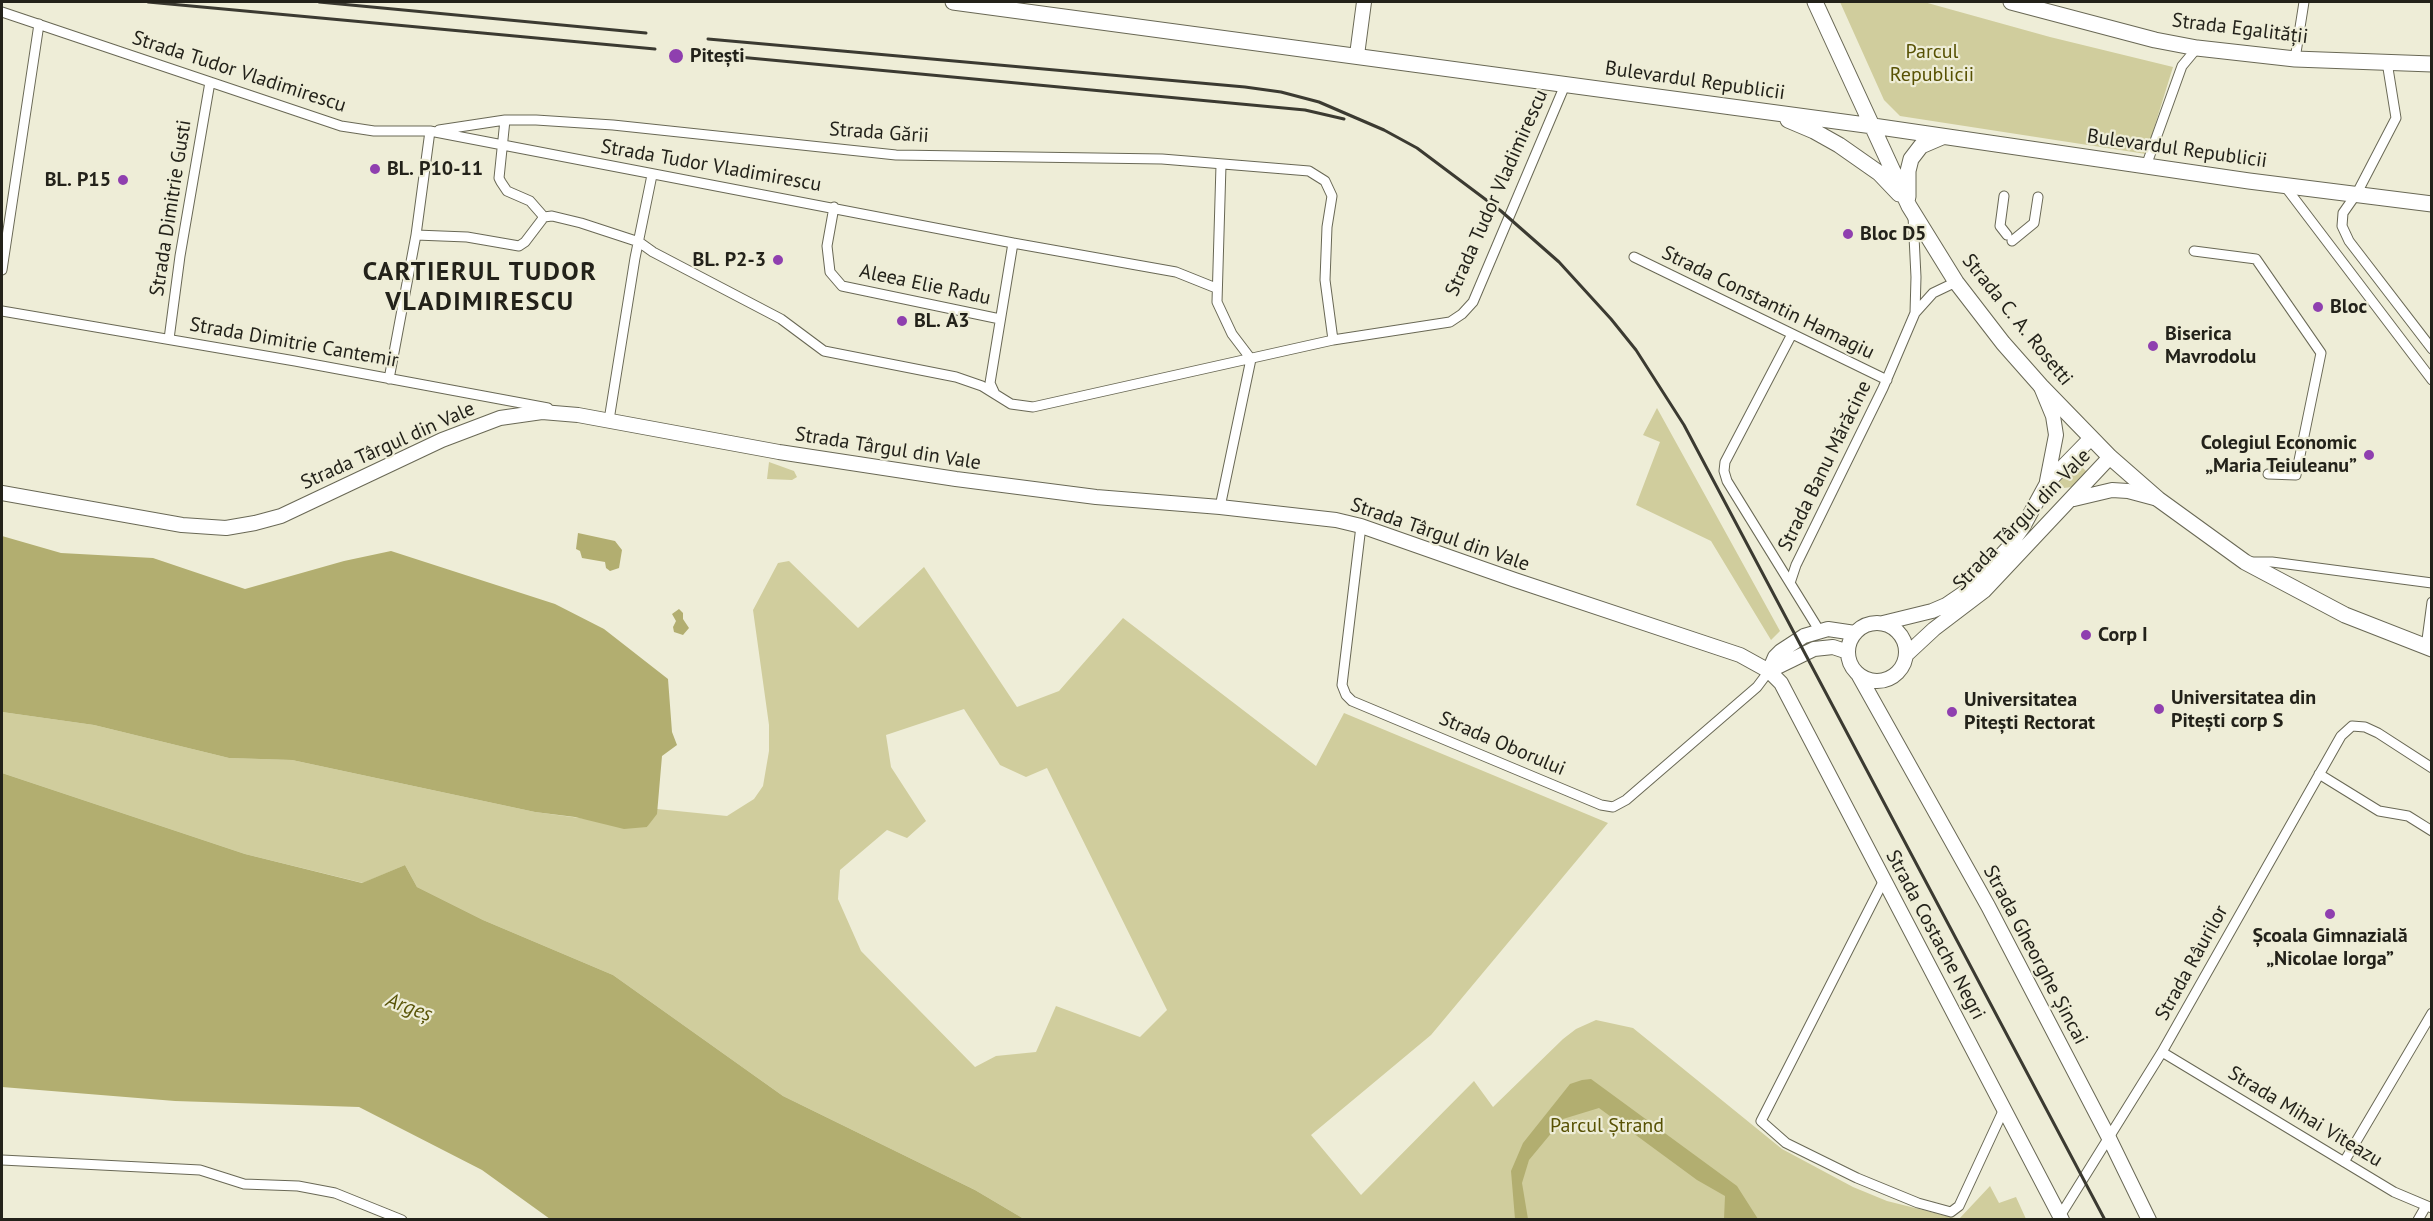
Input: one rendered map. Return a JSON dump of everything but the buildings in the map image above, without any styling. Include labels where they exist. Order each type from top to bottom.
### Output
[{"type":"main road","name":"Bulevardul Republicii","points":[[953,2],[1357,55],[2432,204]]},
{"type":"main road","points":[[1357,55],[1364,2]]},
{"type":"main road","name":"Strada C. A. Rosetti","points":[[1815,2],[1911,210],[1956,282],[2003,343],[2041,386],[2110,457],[2158,499],[2245,562],[2345,615],[2429,648]]},
{"type":"main road","name":"Strada Egalității","points":[[2012,2],[2155,40],[2197,48],[2295,59],[2432,64]]},
{"type":"main road","points":[[1765,112],[1814,131],[1839,145],[1878,174],[1911,210]]},
{"type":"main road","points":[[1911,210],[1907,186],[1911,159],[1921,146],[1943,137]]},
{"type":"main road","points":[[2041,386],[2053,416],[2056,435],[2047,483]]},
{"type":"main road","name":"Strada Târgul din Vale","points":[[2,493],[182,525],[226,528],[281,516],[442,440],[500,418],[542,412],[578,415],[789,454],[956,479],[1096,497],[1220,507],[1336,520],[1361,526],[1740,655],[1769,670]]},
{"type":"main road","name":"Strada Târgul din Vale","points":[[1883,623],[1932,611],[1946,605],[1971,588],[2008,548],[2023,527],[2047,483],[2091,438]]},
{"type":"main road","name":"Strada Târgul din Vale","points":[[1906,655],[1934,629],[1984,591],[2110,457]]},
{"type":"main road","points":[[2072,499],[2112,490],[2128,491],[2158,499]]},
{"type":"main road","points":[[1883,623],[1891,626],[1902,638],[1906,655],[1899,670],[1884,680],[1875,681],[1858,674],[1852,668],[1848,652],[1855,633],[1868,624],[1883,623]]},
{"type":"main road","points":[[1769,670],[1775,657],[1788,645],[1819,630],[1837,629],[1855,633]]},
{"type":"main road","points":[[1769,670],[1814,649],[1833,647],[1848,652]]},
{"type":"main road","name":"Strada Costache Negri","points":[[1769,670],[1781,683],[2061,1218]]},
{"type":"main road","name":"Strada Gheorghe Șincai","points":[[1858,674],[1988,906],[2109,1138],[2149,1220]]},
{"type":"main road","points":[[1879,713],[1884,680]]},
{"type":"street","points":[[2295,59],[2304,2]]},
{"type":"street","name":"Strada Tudor Vladimirescu","points":[[2,12],[341,126],[374,131],[430,131],[652,175],[1176,272],[1216,288]]},
{"type":"street","points":[[2,270],[39,24]]},
{"type":"street","points":[[2146,166],[2182,66],[2197,48]]},
{"type":"street","points":[[2387,62],[2396,118],[2357,193],[2343,213],[2342,226],[2345,234],[2432,349]]},
{"type":"street","name":"Strada Dimitrie Gusti","points":[[169,339],[180,256],[210,82]]},
{"type":"street","name":"Strada Tudor Vladimirescu","points":[[544,217],[552,216],[572,221],[639,242],[653,252],[781,319],[824,351],[956,377],[982,386],[1011,405],[1033,407],[1333,340],[1450,322],[1462,314],[1473,302],[1565,84]]},
{"type":"street","points":[[416,236],[467,237],[519,246],[525,242],[544,217],[530,201],[507,191],[504,187],[500,177],[505,120]]},
{"type":"street","name":"Strada Gării","points":[[430,131],[505,120],[536,120],[613,125],[896,155],[1162,159],[1309,171],[1325,181],[1332,196],[1327,227],[1324,280],[1333,340]]},
{"type":"street","points":[[390,379],[416,236],[430,131]]},
{"type":"street","points":[[1220,507],[1251,359],[1223,319],[1217,302],[1221,165]]},
{"type":"street","points":[[609,420],[652,175]]},
{"type":"street","points":[[2284,185],[2432,380]]},
{"type":"street","points":[[2004,196],[2000,226],[2010,238],[2034,223],[2038,197]]},
{"type":"street","name":"Aleea Elie Radu","points":[[834,207],[827,246],[830,272],[842,286],[1000,319]]},
{"type":"street","name":"Strada Banu Mărăcine","points":[[1911,210],[1916,277],[1915,313]]},
{"type":"street","points":[[996,396],[990,383],[1013,243]]},
{"type":"street","points":[[2194,251],[2256,259],[2321,353],[2296,475],[2268,474]]},
{"type":"street","name":"Strada Constantin Hamagiu","points":[[1634,257],[1887,380]]},
{"type":"street","name":"Strada Banu Mărăcine","points":[[1819,630],[1790,583],[1887,380],[1915,313],[1933,293],[1956,282]]},
{"type":"street","name":"Strada Dimitrie Cantemir","points":[[2,311],[495,397],[578,415]]},
{"type":"street","points":[[1790,583],[1727,481],[1724,471],[1725,462],[1792,334]]},
{"type":"street","name":"Strada Oborului","points":[[1361,526],[1342,685],[1346,695],[1353,701],[1601,806],[1613,807],[1626,800],[1756,687],[1769,670]]},
{"type":"street","points":[[2245,562],[2272,562],[2432,583]]},
{"type":"street","points":[[2429,648],[2432,602]]},
{"type":"street","name":"Strada Râurilor","points":[[2061,1218],[2162,1052],[2341,736],[2352,726],[2365,727],[2432,768]]},
{"type":"street","points":[[2319,774],[2379,812],[2408,816],[2432,831]]},
{"type":"street","points":[[1884,879],[1761,1121],[1786,1143],[1857,1178],[1918,1203],[1951,1212],[1959,1206],[2004,1109]]},
{"type":"street","points":[[2344,1162],[2432,1013]]},
{"type":"street","name":"Strada Mihai Viteazu","points":[[2162,1052],[2394,1192],[2429,1207]]},
{"type":"street","points":[[2,1160],[200,1170],[244,1184],[298,1186],[335,1193],[402,1220]]},
{"type":"street","points":[[2418,1220],[2429,1207]]},
{"type":"green space","name":"Parcul Republicii","points":[[1840,2],[1924,2],[2050,37],[2173,67],[2146,154],[1900,116],[1884,100]]},
{"type":"green space","points":[[1657,408],[1780,631],[1771,640],[1711,541],[1636,505],[1660,442],[1643,435]]},
{"type":"green space","points":[[2075,460],[2087,472],[2072,487],[2064,488],[2059,482]]},
{"type":"green space","points":[[769,462],[794,471],[797,477],[792,480],[767,479]]},
{"type":"green space","name":"Parcul Ștrand","points":[[789,561],[858,628],[924,567],[1017,707],[1059,691],[1123,618],[1316,766],[1344,713],[1608,823],[1431,1035],[1311,1135],[1361,1195],[1474,1081],[1493,1107],[1563,1039],[1576,1029],[1596,1020],[1633,1028],[1782,1149],[1853,1187],[1887,1201],[1959,1219],[1024,1219],[975,1190],[783,1096],[613,975],[483,920],[417,887],[405,865],[363,883],[245,854],[2,773],[2,712],[94,725],[229,758],[292,760],[535,812],[647,827],[657,809],[727,816],[754,799],[763,786],[769,751],[769,725],[753,610],[778,563]],"holes":[[[964,709],[1000,765],[1026,777],[1047,768],[1167,1010],[1140,1037],[1056,1006],[1036,1052],[996,1056],[975,1067],[861,951],[838,899],[840,870],[887,830],[907,838],[926,821],[891,767],[886,735]]]},
{"type":"green space","points":[[1990,1186],[1999,1203],[2016,1197],[2026,1219],[1959,1219]]},
{"type":"water","points":[[578,533],[615,541],[622,550],[619,568],[610,571],[606,568],[605,562],[582,558],[580,551],[576,549]]},
{"type":"water","points":[[2,536],[61,553],[153,558],[245,589],[344,561],[391,551],[555,604],[604,629],[668,679],[672,732],[677,745],[662,756],[657,814],[647,827],[624,829],[292,760],[229,758],[94,725],[2,712]]},
{"type":"water","points":[[679,609],[689,628],[683,635],[674,632],[673,627],[676,621],[672,614]]},
{"type":"water","name":"Argeș","points":[[2,773],[245,854],[362,883],[405,865],[417,887],[483,920],[613,975],[783,1096],[975,1190],[1024,1219],[550,1219],[482,1170],[359,1107],[175,1101],[2,1087]]},
{"type":"water","points":[[1591,1079],[1737,1186],[1758,1219],[1724,1219],[1725,1196],[1697,1180],[1599,1108],[1563,1119],[1529,1160],[1522,1183],[1528,1219],[1515,1219],[1511,1171],[1523,1143],[1570,1084]]},
{"type":"railway","points":[[148,2],[655,49]]},
{"type":"railway","points":[[319,2],[646,33]]},
{"type":"railway","points":[[708,39],[1281,92],[1319,102],[1384,130],[1417,148],[1501,211],[1559,262],[1611,319],[1636,350],[1684,425],[2105,1220]]},
{"type":"railway","points":[[696,53],[1305,110],[1344,119]]},
{"type":"place","name":"Pitești","points":[[676,56]]},
{"type":"place","name":"BL. P10-11","points":[[375,169]]},
{"type":"place","name":"BL. P15","points":[[123,180]]},
{"type":"place","name":"Bloc D5","points":[[1848,234]]},
{"type":"place","name":"BL. P2-3","points":[[778,260]]},
{"type":"place","name":"Bloc","points":[[2318,307]]},
{"type":"place","name":"BL. A3","points":[[902,321]]},
{"type":"place","name":"Biserica Mavrodolu","points":[[2153,346]]},
{"type":"place","name":"Colegiul Economic „Maria Teiuleanu”","points":[[2369,455]]},
{"type":"place","name":"Corp I","points":[[2086,635]]},
{"type":"place","name":"Universitatea din Pitești corp S","points":[[2159,709]]},
{"type":"place","name":"Universitatea Pitești Rectorat","points":[[1952,712]]},
{"type":"place","name":"Școala Gimnazială „Nicolae Iorga”","points":[[2330,914]]},
{"type":"district","name":"CARTIERUL TUDOR VLADIMIRESCU","points":[[480,288]]}]
